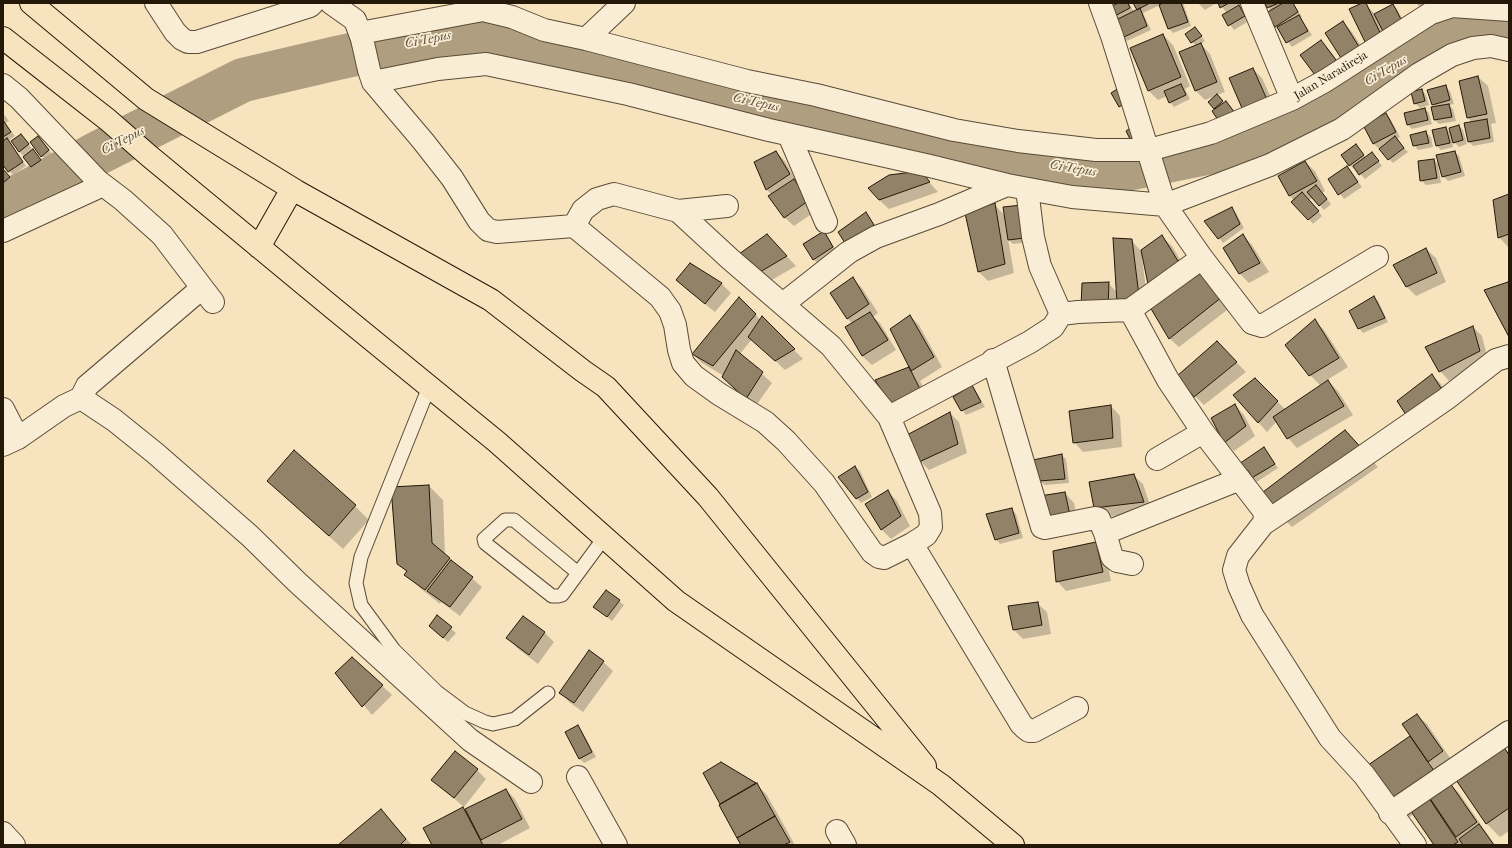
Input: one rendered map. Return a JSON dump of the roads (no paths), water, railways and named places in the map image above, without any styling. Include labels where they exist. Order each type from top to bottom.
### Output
[{"type":"highway","points":[[32,3],[146,98],[292,189],[491,300],[606,387],[708,497],[941,785]]},
{"type":"highway","points":[[3,38],[108,120],[259,247],[514,456],[676,601],[941,785],[1013,845]]},
{"type":"highway","points":[[259,247],[292,189]]},
{"type":"street","points":[[156,3],[175,32],[182,39],[188,42],[197,42],[310,6],[313,3]]},
{"type":"street","points":[[330,3],[355,20],[361,36],[371,76],[452,178],[479,221],[488,230],[497,232],[574,226],[660,297],[670,311],[675,325],[679,350],[683,363],[694,376],[719,394],[765,422],[786,441],[824,483],[872,552],[878,558],[884,558],[926,535],[931,527],[930,513],[889,417],[831,346],[730,259],[678,211]]},
{"type":"street","points":[[586,39],[624,3]]},
{"type":"street","points":[[1100,3],[1112,36],[1164,201],[1202,258],[1252,323],[1262,326],[1377,257]]},
{"type":"street","points":[[1252,3],[1292,99]]},
{"type":"street","name":"Jalan Naradireja","points":[[361,36],[483,10],[512,17],[544,30],[586,39],[747,82],[816,95],[954,130],[1018,141],[1150,156],[1211,133],[1292,99],[1325,81],[1432,13],[1451,4],[1509,10]]},
{"type":"street","points":[[371,76],[486,64],[628,94],[789,134],[1017,187],[1072,197],[1164,201],[1270,165],[1342,129],[1419,74],[1452,55],[1473,48],[1491,46],[1509,50]]},
{"type":"street","points":[[3,85],[19,98],[101,183],[123,200],[162,235],[207,295],[87,386],[81,398],[64,406],[11,441],[3,409]]},
{"type":"street","points":[[789,134],[826,222]]},
{"type":"street","points":[[3,231],[101,183]]},
{"type":"street","points":[[783,304],[849,252],[876,237],[1017,187]]},
{"type":"street","points":[[1017,187],[1033,237],[1040,266],[1061,314]]},
{"type":"street","points":[[574,226],[583,210],[597,199],[614,194],[678,211],[727,206]]},
{"type":"street","points":[[1061,314],[1130,310],[1202,258]]},
{"type":"street","points":[[1130,310],[1168,380],[1203,432],[1264,511],[1266,518],[1263,524],[1238,556],[1234,570],[1239,586],[1252,615],[1330,738],[1364,775],[1390,813],[1415,845]]},
{"type":"street","points":[[889,417],[993,360],[1030,342],[1053,327],[1061,314]]},
{"type":"street","points":[[1263,524],[1440,404],[1496,360],[1509,356]]},
{"type":"street","points":[[993,360],[1042,527],[1046,528],[1095,518],[1100,519],[1112,557],[1117,561],[1132,564]]},
{"type":"street","points":[[81,398],[114,420],[149,448],[250,536],[297,582],[389,656],[470,740],[531,782]]},
{"type":"street","points":[[1156,459],[1203,432]]},
{"type":"street","points":[[1105,533],[1240,479]]},
{"type":"street","points":[[912,544],[1021,724],[1025,728],[1029,731],[1034,731],[1077,708]]},
{"type":"street","points":[[1390,813],[1509,732]]},
{"type":"street","points":[[578,777],[616,845]]},
{"type":"street","points":[[3,833],[14,845]]},
{"type":"lane","points":[[429,387],[362,557],[356,583],[361,605],[389,656],[465,713],[493,724],[515,719],[548,693]]},
{"type":"lane","points":[[578,573],[514,520],[505,520],[484,539],[485,543],[552,596],[562,595],[604,538]]},
{"type":"waterway","name":"Ci Tepus","points":[[3,204],[96,154],[243,80],[453,33],[952,148],[1103,174],[1266,141],[1461,28],[1469,26],[1509,35]]}]
